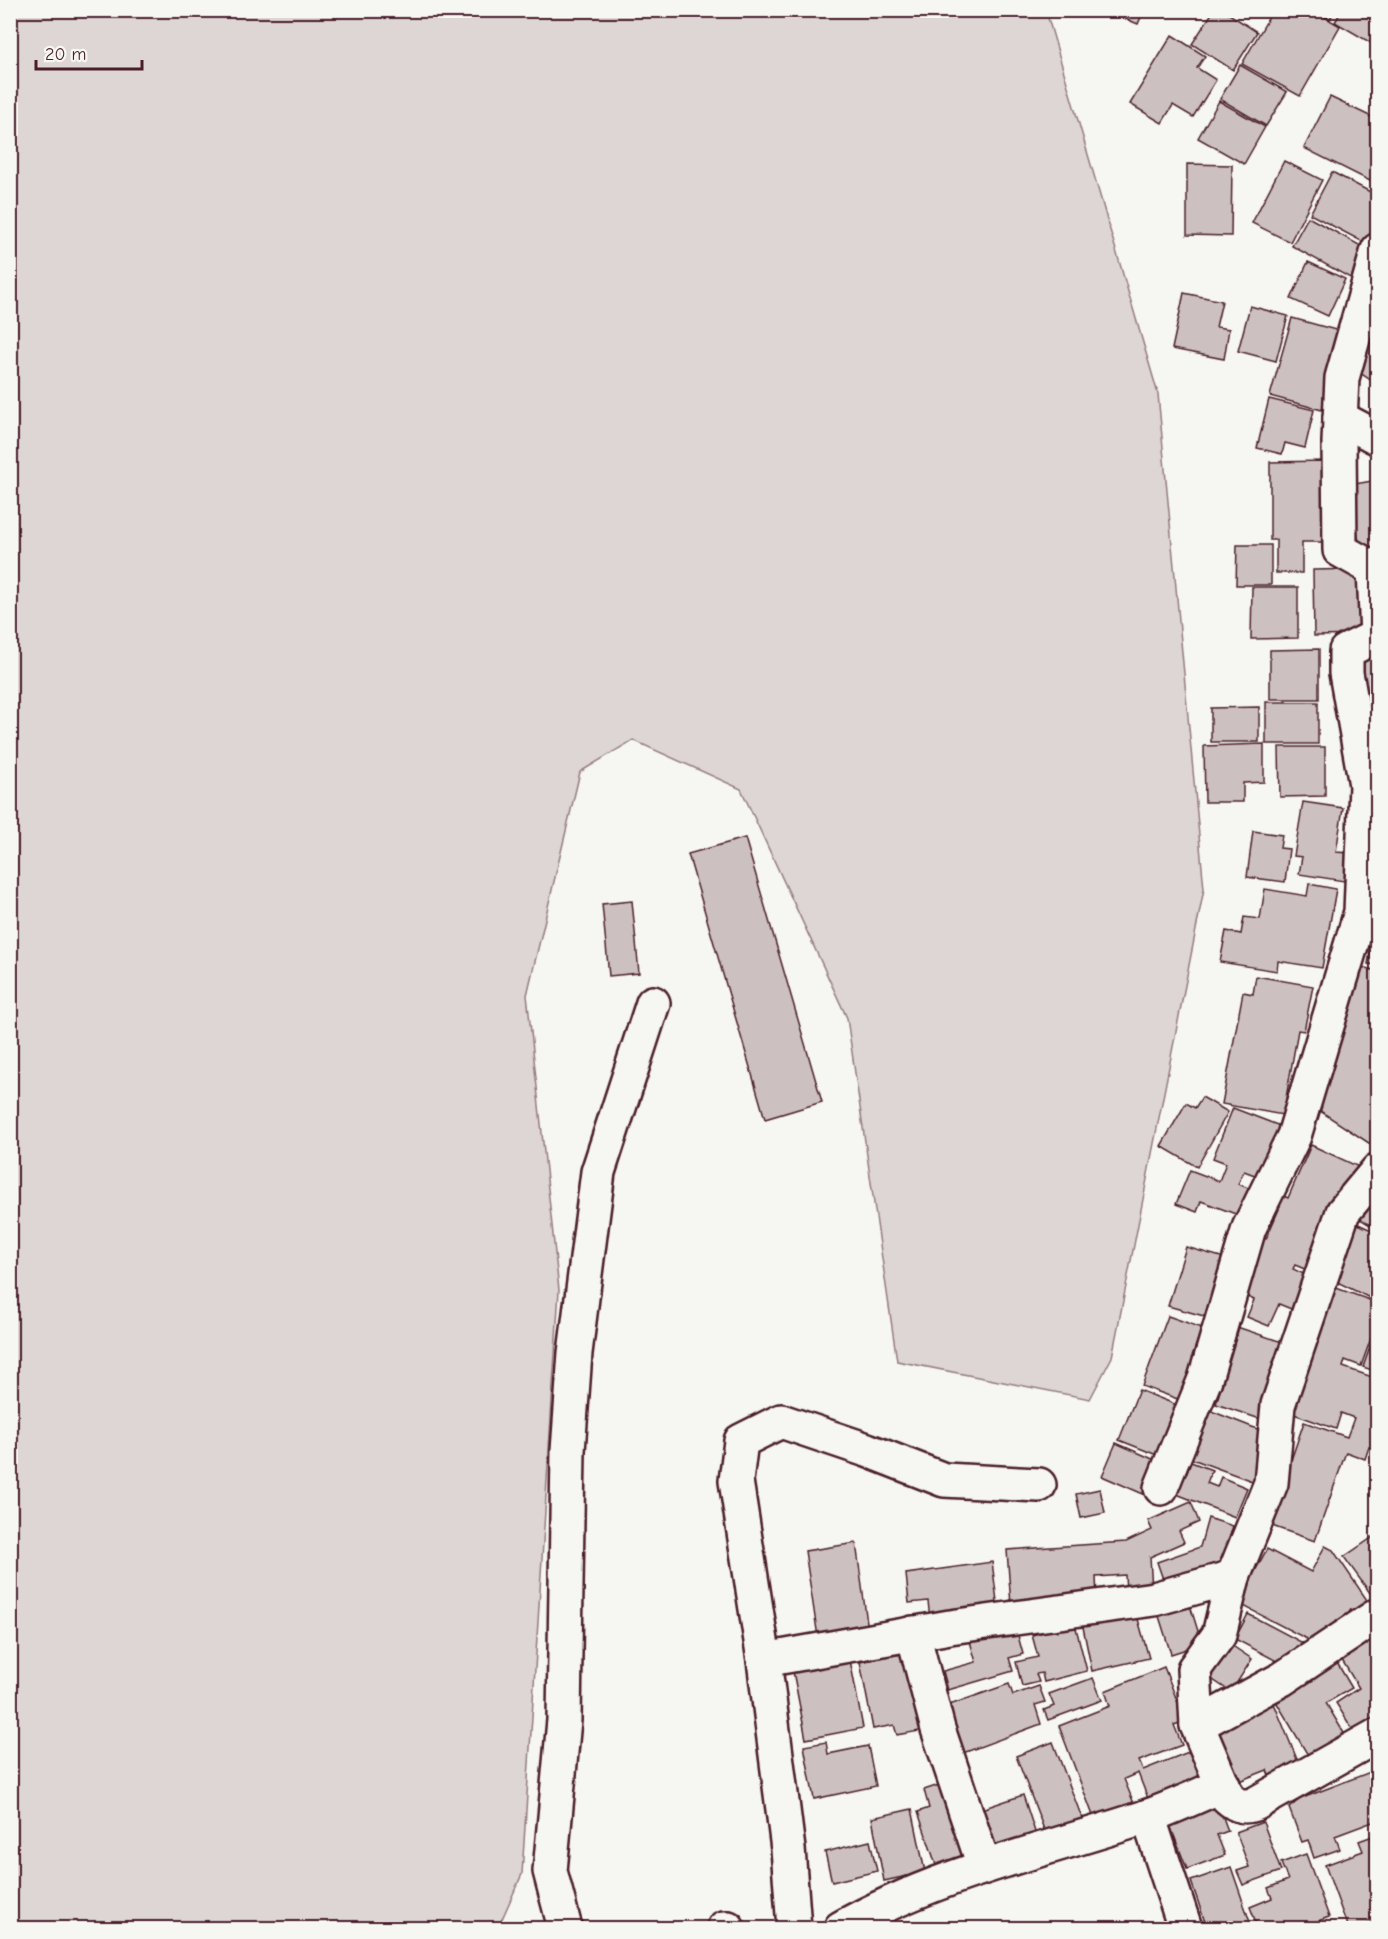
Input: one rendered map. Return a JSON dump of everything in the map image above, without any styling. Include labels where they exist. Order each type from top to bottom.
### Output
[{"type":"street","points":[[1161,1488],[1206,1378],[1250,1228],[1294,1136],[1361,912],[1372,786],[1346,673],[1346,651],[1377,636],[1374,569],[1340,550],[1340,418],[1341,378],[1377,250]]},
{"type":"street","points":[[1340,418],[1377,438]]},
{"type":"street","points":[[565,1929],[550,1871],[564,1720],[568,1451],[575,1353],[598,1172],[653,1002]]},
{"type":"street","points":[[1377,1170],[1343,1212],[1278,1405],[1270,1483],[1233,1577],[1219,1635],[1194,1669],[1197,1725],[1228,1798],[1235,1804],[1245,1807],[1255,1804],[1377,1735]]},
{"type":"street","points":[[794,1929],[789,1848],[764,1660],[736,1481],[741,1441],[781,1421],[867,1450],[944,1480],[1039,1485]]},
{"type":"street","points":[[764,1660],[913,1633],[1154,1599],[1233,1577]]},
{"type":"street","points":[[1197,1725],[1282,1678],[1377,1615]]},
{"type":"street","points":[[913,1633],[938,1729],[984,1866]]},
{"type":"street","points":[[841,1929],[876,1908],[984,1866],[1148,1816],[1223,1785]]},
{"type":"street","points":[[1148,1816],[1185,1929]]},
{"type":"shaded area","points":[[11,10],[1046,11],[1158,394],[1204,889],[1112,1357],[1090,1399],[897,1361],[847,1018],[741,789],[633,740],[580,772],[527,995],[559,1290],[522,1874],[498,1928],[11,1928]]},
{"type":"building","points":[[1104,10],[1144,10],[1138,24]]},
{"type":"building","points":[[1214,10],[1223,10],[1257,32],[1233,70],[1192,44]]},
{"type":"building","points":[[1273,10],[1313,10],[1340,26],[1300,96],[1242,64]]},
{"type":"building","points":[[1317,10],[1335,10],[1330,19]]},
{"type":"building","points":[[1342,10],[1378,10],[1378,47],[1335,22]]},
{"type":"building","points":[[1172,35],[1205,56],[1197,68],[1216,80],[1193,117],[1173,105],[1162,123],[1130,104]]},
{"type":"building","points":[[1240,65],[1287,92],[1266,126],[1220,99]]},
{"type":"building","points":[[1330,97],[1378,120],[1378,180],[1376,184],[1304,148]]},
{"type":"building","points":[[1219,101],[1265,127],[1244,164],[1198,138]]},
{"type":"building","points":[[1284,161],[1322,180],[1290,242],[1252,223]]},
{"type":"building","points":[[1187,164],[1232,165],[1231,236],[1187,235]]},
{"type":"building","points":[[1332,172],[1378,196],[1378,225],[1367,244],[1310,214]]},
{"type":"building","points":[[1308,217],[1372,252],[1363,285],[1292,246]]},
{"type":"building","points":[[1308,262],[1345,279],[1328,316],[1291,299]]},
{"type":"building","points":[[1184,293],[1222,301],[1216,327],[1229,329],[1224,359],[1172,349]]},
{"type":"building","points":[[1250,306],[1288,316],[1276,361],[1238,351]]},
{"type":"building","points":[[1292,318],[1343,332],[1322,410],[1270,396]]},
{"type":"building","points":[[1378,326],[1378,385],[1350,366]]},
{"type":"building","points":[[1269,399],[1314,410],[1305,448],[1285,443],[1282,454],[1257,448]]},
{"type":"building","points":[[1326,461],[1326,542],[1302,542],[1302,573],[1276,573],[1276,540],[1270,540],[1270,462]]},
{"type":"building","points":[[1378,480],[1378,550],[1361,553],[1349,485]]},
{"type":"building","points":[[1237,545],[1271,545],[1271,585],[1236,585]]},
{"type":"building","points":[[1363,569],[1363,635],[1314,636],[1313,570]]},
{"type":"building","points":[[1252,587],[1298,587],[1298,638],[1251,639]]},
{"type":"building","points":[[1319,649],[1319,699],[1270,699],[1270,650]]},
{"type":"building","points":[[1378,652],[1378,694],[1365,695],[1360,654]]},
{"type":"building","points":[[1266,702],[1318,702],[1318,744],[1266,744]]},
{"type":"building","points":[[1378,706],[1378,764],[1367,708]]},
{"type":"building","points":[[1259,707],[1259,742],[1211,742],[1211,708]]},
{"type":"building","points":[[1264,744],[1264,782],[1243,783],[1243,802],[1205,802],[1204,746]]},
{"type":"building","points":[[1279,747],[1325,747],[1325,796],[1280,797]]},
{"type":"building","points":[[1303,802],[1343,808],[1336,852],[1348,853],[1344,881],[1299,874],[1302,857],[1294,856]]},
{"type":"building","points":[[1253,831],[1282,835],[1280,848],[1289,849],[1285,882],[1247,877]]},
{"type":"building","points":[[745,838],[822,1102],[765,1119],[688,854]]},
{"type":"building","points":[[1309,884],[1336,889],[1322,968],[1278,961],[1277,971],[1220,962],[1226,931],[1241,934],[1244,917],[1260,919],[1265,889],[1307,896]]},
{"type":"building","points":[[632,901],[639,973],[609,976],[602,904]]},
{"type":"building","points":[[1375,924],[1378,925],[1378,965],[1368,964]]},
{"type":"building","points":[[1353,965],[1378,971],[1378,1149],[1317,1109]]},
{"type":"building","points":[[1256,976],[1313,986],[1304,1031],[1298,1030],[1283,1115],[1222,1104],[1243,992],[1253,994]]},
{"type":"building","points":[[1202,1097],[1228,1112],[1197,1167],[1161,1146],[1186,1103],[1195,1108]]},
{"type":"building","points":[[1233,1108],[1280,1126],[1260,1177],[1244,1171],[1238,1184],[1251,1189],[1241,1216],[1201,1201],[1197,1212],[1176,1204],[1190,1170],[1219,1181],[1226,1163],[1213,1158]]},
{"type":"building","points":[[1311,1145],[1359,1167],[1312,1272],[1295,1265],[1293,1269],[1310,1277],[1296,1311],[1279,1304],[1269,1326],[1247,1317],[1254,1300],[1241,1294],[1256,1234],[1266,1239],[1279,1209],[1271,1205],[1277,1193],[1288,1198]]},
{"type":"building","points":[[1378,1187],[1378,1230],[1357,1217]]},
{"type":"building","points":[[1356,1223],[1378,1233],[1378,1302],[1329,1278]]},
{"type":"building","points":[[1186,1247],[1228,1259],[1211,1318],[1168,1306]]},
{"type":"building","points":[[1325,1284],[1378,1303],[1378,1319],[1361,1366],[1345,1360],[1343,1367],[1378,1379],[1378,1450],[1369,1447],[1365,1459],[1346,1452],[1315,1541],[1269,1525],[1304,1422],[1347,1437],[1354,1418],[1341,1413],[1336,1429],[1291,1413]]},
{"type":"building","points":[[1168,1316],[1202,1328],[1192,1356],[1202,1359],[1186,1402],[1142,1386]]},
{"type":"building","points":[[1231,1325],[1288,1344],[1263,1420],[1216,1404],[1224,1378],[1214,1375]]},
{"type":"building","points":[[1378,1325],[1378,1372],[1363,1367]]},
{"type":"building","points":[[1139,1390],[1187,1409],[1167,1459],[1119,1440]]},
{"type":"building","points":[[1206,1409],[1270,1434],[1252,1481],[1187,1457]]},
{"type":"building","points":[[1116,1443],[1164,1464],[1150,1497],[1102,1476]]},
{"type":"building","points":[[1191,1462],[1212,1470],[1207,1483],[1217,1487],[1221,1477],[1247,1488],[1235,1517],[1169,1491],[1178,1469],[1187,1473]]},
{"type":"building","points":[[1100,1489],[1105,1513],[1081,1518],[1076,1494]]},
{"type":"building","points":[[1191,1502],[1199,1522],[1179,1531],[1184,1542],[1150,1557],[1152,1590],[1126,1591],[1125,1575],[1096,1577],[1097,1599],[1011,1605],[1007,1550],[1126,1542],[1152,1530],[1148,1521]]},
{"type":"building","points":[[1208,1518],[1233,1526],[1221,1565],[1165,1585],[1157,1562],[1200,1547]]},
{"type":"building","points":[[1378,1535],[1378,1604],[1344,1557]]},
{"type":"building","points":[[856,1543],[868,1630],[818,1637],[805,1551]]},
{"type":"building","points":[[1325,1546],[1333,1550],[1369,1603],[1363,1615],[1351,1609],[1339,1631],[1330,1626],[1320,1646],[1238,1603],[1267,1549],[1311,1572]]},
{"type":"building","points":[[992,1562],[998,1609],[930,1619],[928,1601],[909,1603],[906,1574]]},
{"type":"building","points":[[1188,1599],[1202,1644],[1171,1654],[1157,1610]]},
{"type":"building","points":[[1136,1612],[1149,1658],[1092,1671],[1082,1622]]},
{"type":"building","points":[[1248,1614],[1303,1643],[1290,1668],[1235,1639]]},
{"type":"building","points":[[1075,1624],[1087,1671],[1044,1682],[1042,1673],[1036,1674],[1039,1682],[1022,1686],[1016,1662],[1038,1657],[1032,1635]]},
{"type":"building","points":[[1015,1625],[1023,1654],[1009,1658],[1013,1671],[948,1690],[943,1671],[976,1662],[969,1638]]},
{"type":"building","points":[[1378,1627],[1378,1733],[1361,1743],[1336,1703],[1359,1688],[1337,1652]]},
{"type":"building","points":[[1228,1643],[1252,1659],[1231,1692],[1207,1676]]},
{"type":"building","points":[[916,1651],[931,1729],[897,1735],[894,1725],[873,1729],[860,1662]]},
{"type":"building","points":[[1333,1656],[1352,1688],[1326,1703],[1348,1740],[1312,1762],[1271,1693]]},
{"type":"building","points":[[850,1660],[863,1728],[806,1739],[793,1671]]},
{"type":"building","points":[[1164,1667],[1185,1721],[1174,1725],[1182,1745],[1139,1761],[1143,1770],[1191,1751],[1203,1783],[1150,1804],[1138,1773],[1124,1779],[1137,1811],[1097,1826],[1059,1726],[1110,1706],[1105,1691]]},
{"type":"building","points":[[1093,1678],[1102,1700],[1048,1720],[1044,1710],[1054,1706],[1049,1694]]},
{"type":"building","points":[[1009,1684],[1013,1695],[1039,1686],[1045,1702],[1035,1705],[1041,1724],[955,1756],[938,1709]]},
{"type":"building","points":[[1273,1701],[1301,1769],[1271,1781],[1267,1770],[1229,1785],[1206,1728]]},
{"type":"building","points":[[826,1742],[828,1754],[868,1746],[876,1786],[814,1799],[804,1746]]},
{"type":"building","points":[[1053,1742],[1082,1818],[1045,1832],[1016,1756]]},
{"type":"building","points":[[1378,1769],[1378,1820],[1335,1836],[1340,1849],[1314,1858],[1308,1840],[1302,1842],[1289,1808],[1300,1799]]},
{"type":"building","points":[[948,1782],[971,1853],[936,1865],[918,1812],[929,1808],[924,1790]]},
{"type":"building","points":[[1023,1795],[1038,1841],[988,1858],[973,1812]]},
{"type":"building","points":[[1217,1801],[1228,1831],[1217,1835],[1225,1855],[1187,1869],[1168,1820]]},
{"type":"building","points":[[912,1809],[925,1872],[884,1881],[872,1818]]},
{"type":"building","points":[[1263,1822],[1281,1871],[1243,1885],[1237,1871],[1249,1867],[1236,1832]]},
{"type":"building","points":[[1378,1834],[1378,1928],[1371,1928],[1369,1924],[1358,1928],[1348,1928],[1325,1865],[1363,1851],[1359,1841]]},
{"type":"building","points":[[870,1841],[877,1871],[832,1882],[825,1852]]},
{"type":"building","points":[[1306,1854],[1329,1917],[1299,1928],[1258,1928],[1250,1907],[1272,1898],[1268,1888],[1288,1880],[1281,1863]]},
{"type":"building","points":[[1231,1867],[1252,1928],[1207,1928],[1191,1881]]}]
